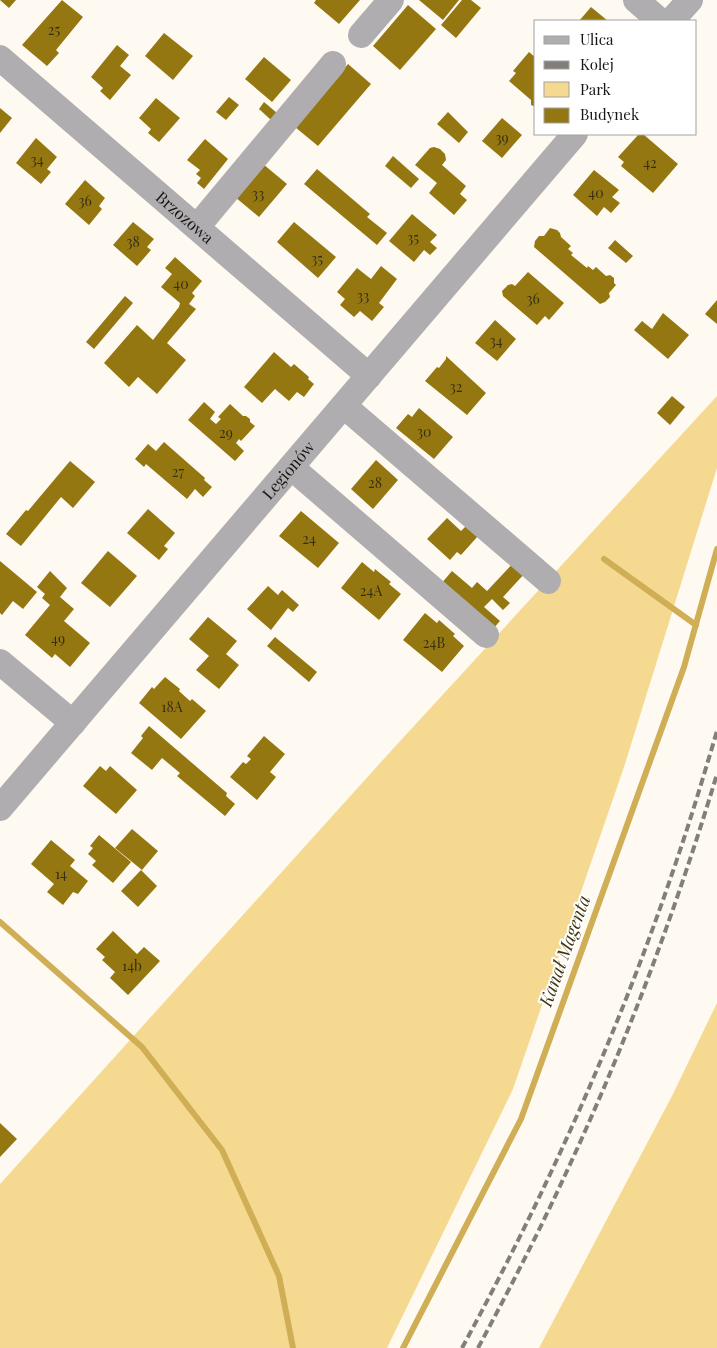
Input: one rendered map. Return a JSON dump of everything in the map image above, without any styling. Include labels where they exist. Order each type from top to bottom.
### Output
[{"type":"street","points":[[361,35],[391,0]]},
{"type":"street","points":[[636,0],[659,20]]},
{"type":"street","points":[[672,20],[690,0]]},
{"type":"street","name":"Brzozowa","points":[[0,58],[369,376]]},
{"type":"street","points":[[197,227],[333,64]]},
{"type":"street","name":"Legionów","points":[[0,808],[574,135]]},
{"type":"street","points":[[344,406],[548,581]]},
{"type":"street","points":[[291,468],[486,635]]},
{"type":"street","points":[[0,662],[73,723]]},
{"type":"green space","points":[[717,396],[717,468],[624,767],[513,1089],[387,1348],[0,1348],[0,1184],[391,751]]},
{"type":"green space","points":[[717,1003],[717,1348],[539,1348],[672,1096]]},
{"type":"building","points":[[0,0],[16,0],[9,8]]},
{"type":"building","points":[[62,0],[83,17],[56,50],[59,53],[47,66],[22,45]]},
{"type":"building","points":[[316,0],[360,0],[339,24],[314,3]]},
{"type":"building","points":[[419,0],[459,0],[443,20]]},
{"type":"building","points":[[462,0],[471,0],[481,8],[456,38],[441,25]]},
{"type":"building","points":[[408,5],[436,29],[400,70],[373,46]]},
{"type":"building","points":[[591,7],[607,20],[580,20]]},
{"type":"building","points":[[164,33],[193,56],[173,80],[145,56]]},
{"type":"building","points":[[117,45],[129,55],[120,66],[131,75],[110,100],[100,91],[103,88],[91,77]]},
{"type":"building","points":[[529,52],[534,56],[534,106],[531,105],[531,100],[509,81],[516,73],[513,71]]},
{"type":"building","points":[[264,57],[291,80],[272,102],[245,79]]},
{"type":"building","points":[[348,64],[371,84],[318,146],[295,127]]},
{"type":"building","points":[[229,97],[239,105],[226,120],[216,112]]},
{"type":"building","points":[[156,98],[180,118],[159,142],[148,133],[151,129],[139,118]]},
{"type":"building","points":[[264,102],[277,113],[271,120],[259,109]]},
{"type":"building","points":[[0,108],[12,118],[0,133]]},
{"type":"building","points":[[448,112],[468,132],[459,143],[437,124]]},
{"type":"building","points":[[502,118],[522,135],[502,158],[482,141]]},
{"type":"building","points":[[638,135],[644,135],[678,164],[653,193],[621,166],[624,162],[618,157]]},
{"type":"building","points":[[36,138],[57,157],[47,169],[51,172],[41,184],[16,163]]},
{"type":"building","points":[[205,139],[228,159],[204,189],[197,183],[201,178],[196,174],[200,170],[187,160]]},
{"type":"building","points":[[430,148],[440,149],[445,154],[446,160],[442,165],[466,186],[460,194],[467,200],[454,215],[429,193],[437,183],[415,165]]},
{"type":"building","points":[[393,156],[419,179],[411,188],[385,166]]},
{"type":"building","points":[[263,164],[287,184],[259,217],[235,197]]},
{"type":"building","points":[[317,169],[370,214],[367,217],[387,233],[377,245],[304,184]]},
{"type":"building","points":[[594,170],[619,190],[612,197],[620,203],[611,213],[604,207],[597,216],[573,195]]},
{"type":"building","points":[[85,180],[105,198],[99,206],[102,209],[89,225],[65,204]]},
{"type":"building","points":[[412,214],[437,235],[430,242],[437,248],[430,255],[424,250],[414,262],[389,241]]},
{"type":"building","points":[[133,222],[154,239],[147,247],[151,250],[137,266],[113,245]]},
{"type":"building","points":[[294,222],[336,257],[318,278],[277,242]]},
{"type":"building","points":[[550,228],[560,233],[561,237],[571,246],[568,249],[573,253],[571,255],[587,268],[588,266],[593,270],[596,267],[606,276],[610,275],[614,278],[616,285],[609,293],[610,297],[605,302],[600,304],[534,247],[535,241],[539,236],[544,236]]},
{"type":"building","points":[[615,240],[633,256],[626,263],[608,248]]},
{"type":"building","points":[[175,257],[202,281],[192,293],[195,296],[189,304],[196,309],[167,343],[186,360],[157,394],[138,377],[129,387],[104,363],[137,325],[153,340],[179,307],[180,303],[161,287],[172,274],[165,268]]},
{"type":"building","points":[[381,266],[397,279],[379,303],[384,307],[372,321],[360,311],[354,317],[340,305],[345,299],[337,292],[357,268],[371,279]]},
{"type":"building","points":[[528,272],[564,303],[549,320],[545,316],[537,325],[503,296],[502,291],[508,285],[512,284],[515,286]]},
{"type":"building","points":[[125,296],[133,303],[94,349],[86,342]]},
{"type":"building","points":[[717,300],[717,324],[705,314]]},
{"type":"building","points":[[663,313],[689,335],[668,359],[634,330],[642,321],[652,329]]},
{"type":"building","points":[[495,320],[516,339],[497,361],[475,343]]},
{"type":"building","points":[[274,352],[291,367],[294,364],[314,384],[304,397],[297,392],[289,401],[275,389],[262,403],[244,387]]},
{"type":"building","points":[[446,356],[486,393],[467,415],[425,381],[437,367],[439,368],[446,359]]},
{"type":"building","points":[[672,396],[685,407],[670,425],[657,413]]},
{"type":"building","points":[[204,402],[215,412],[210,419],[216,424],[221,419],[218,417],[230,404],[243,416],[250,419],[250,422],[255,426],[241,441],[239,439],[236,443],[244,451],[235,461],[188,420]]},
{"type":"building","points":[[419,408],[453,437],[434,459],[396,428],[408,414],[412,417]]},
{"type":"building","points":[[164,442],[205,478],[204,480],[212,487],[203,497],[195,489],[187,499],[146,464],[144,467],[135,459],[148,444],[156,451]]},
{"type":"building","points":[[376,460],[398,480],[373,509],[351,489]]},
{"type":"building","points":[[70,461],[95,482],[73,508],[61,497],[21,546],[6,534]]},
{"type":"building","points":[[148,509],[175,533],[164,546],[168,549],[159,560],[127,533]]},
{"type":"building","points":[[301,511],[339,543],[318,568],[279,536]]},
{"type":"building","points":[[447,518],[461,531],[467,525],[478,536],[461,555],[457,552],[450,560],[427,539]]},
{"type":"building","points":[[108,551],[137,576],[110,607],[81,583]]},
{"type":"building","points":[[516,560],[527,571],[503,597],[510,603],[503,610],[492,599],[484,607],[500,621],[492,630],[440,585],[452,571],[472,588],[477,582],[487,591]]},
{"type":"building","points":[[0,561],[37,592],[23,609],[13,601],[2,615],[0,613]]},
{"type":"building","points":[[362,562],[374,572],[375,569],[391,582],[389,584],[401,594],[379,620],[341,588]]},
{"type":"building","points":[[50,571],[67,588],[60,597],[74,609],[64,621],[90,643],[70,667],[55,654],[52,658],[25,635],[50,605],[42,598],[45,594],[37,587]]},
{"type":"building","points":[[268,586],[278,595],[282,590],[299,605],[293,612],[288,608],[271,630],[247,609]]},
{"type":"building","points":[[425,613],[437,623],[439,620],[455,634],[453,636],[464,646],[442,672],[403,640]]},
{"type":"building","points":[[208,617],[237,641],[226,654],[239,665],[219,689],[196,670],[209,656],[189,639]]},
{"type":"building","points":[[275,637],[317,672],[309,682],[267,646]]},
{"type":"building","points":[[165,677],[180,689],[179,691],[190,701],[192,699],[206,711],[181,739],[139,703],[152,687],[154,689]]},
{"type":"building","points":[[149,726],[227,793],[226,796],[235,804],[225,816],[177,776],[180,773],[162,758],[152,770],[131,753],[143,738],[141,736]]},
{"type":"building","points":[[264,736],[285,754],[270,772],[276,777],[257,800],[230,777],[243,762],[246,764],[251,759],[247,756]]},
{"type":"building","points":[[100,766],[106,771],[110,766],[137,790],[116,814],[83,786]]},
{"type":"building","points":[[132,829],[158,851],[142,870],[115,848]]},
{"type":"building","points":[[99,835],[131,862],[113,883],[92,865],[96,861],[88,854],[93,848],[90,846]]},
{"type":"building","points":[[51,840],[75,860],[70,866],[88,881],[78,894],[73,892],[63,905],[47,892],[54,884],[31,864]]},
{"type":"building","points":[[141,870],[157,886],[138,907],[121,891]]},
{"type":"building","points":[[113,931],[137,954],[144,947],[160,961],[128,995],[110,978],[115,972],[102,960],[105,957],[96,949]]},
{"type":"building","points":[[0,1123],[17,1139],[0,1157]]},
{"type":"waterway","name":"Kanał Magenta","points":[[403,1348],[521,1119],[684,667],[717,549]]},
{"type":"waterway","points":[[604,559],[696,625]]},
{"type":"waterway","points":[[0,922],[142,1047],[222,1150],[279,1276],[293,1348]]},
{"type":"railway","points":[[462,1348],[522,1232],[604,1054],[673,871],[717,731]]},
{"type":"railway","points":[[478,1348],[545,1217],[609,1075],[649,976],[685,876],[717,774]]}]
